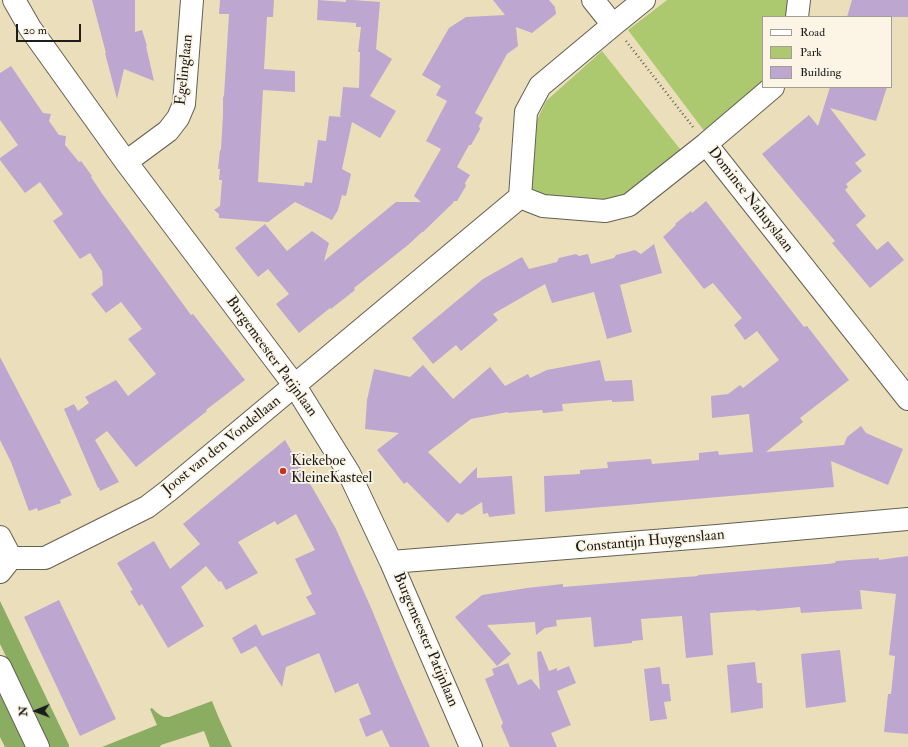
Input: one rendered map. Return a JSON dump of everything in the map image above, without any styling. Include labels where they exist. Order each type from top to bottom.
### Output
[{"type":"street","name":"Burgemeester Patijnlaan","points":[[14,0],[30,28],[126,162],[295,386],[349,473],[391,562],[472,747]]},
{"type":"street","name":"Egelinglaan","points":[[126,162],[168,131],[178,118],[184,104],[192,0]]},
{"type":"street","points":[[593,0],[613,24]]},
{"type":"street","points":[[644,0],[613,24],[540,86],[526,112],[520,197],[543,206],[605,211],[629,205],[706,144],[772,88]]},
{"type":"street","points":[[797,16],[799,0]]},
{"type":"street","name":"Dominee Nahuyslaan","points":[[706,144],[908,399]]},
{"type":"street","name":"Joost van den Vondellaan","points":[[6,565],[45,558],[147,507],[295,386],[520,197]]},
{"type":"street","name":"Constantijn Huygenslaan","points":[[391,562],[908,519]]},
{"type":"street","points":[[0,537],[6,565]]},
{"type":"street","points":[[0,667],[38,747]]},
{"type":"path","name":"Dominee Nahuyslaan","points":[[613,24],[706,144]]},
{"type":"green space","points":[[667,0],[791,0],[790,16],[762,16],[762,86],[705,132],[628,30]]},
{"type":"green space","points":[[602,51],[684,154],[623,204],[532,199],[524,159],[535,124],[546,101]]},
{"type":"green space","points":[[0,601],[69,747],[50,747],[0,644]]},
{"type":"green space","points":[[0,689],[28,747],[5,747],[0,737]]},
{"type":"green space","points":[[212,701],[232,747],[210,747],[204,731],[161,745],[160,747],[102,747],[157,725],[150,709],[152,708],[160,715],[169,717]]},
{"type":"building","points":[[92,0],[135,0],[135,32],[142,30],[147,46],[154,81],[124,69],[117,99],[106,53]]},
{"type":"building","points":[[220,0],[274,0],[273,17],[267,17],[264,69],[295,71],[295,92],[263,90],[258,182],[304,186],[305,182],[312,183],[318,140],[326,141],[329,116],[342,117],[340,116],[343,87],[359,88],[360,52],[358,52],[361,27],[356,27],[356,23],[317,20],[318,0],[380,2],[376,49],[392,59],[370,96],[396,111],[380,138],[352,122],[342,169],[351,174],[346,196],[342,195],[338,210],[332,220],[295,202],[268,222],[219,218],[219,214],[214,210],[220,206],[222,180],[219,180],[220,169],[218,169],[221,150],[229,14],[219,14]]},
{"type":"building","points":[[493,0],[549,0],[555,7],[556,14],[532,33],[516,27],[518,46],[507,54],[475,113],[483,118],[479,126],[480,129],[457,167],[470,175],[465,183],[466,186],[457,201],[454,201],[423,232],[354,288],[355,290],[299,333],[276,304],[289,294],[268,269],[258,277],[235,248],[265,224],[287,251],[312,231],[329,243],[324,261],[396,202],[421,202],[414,196],[441,149],[426,141],[447,101],[436,95],[441,86],[422,75],[449,28],[466,17],[505,15]]},
{"type":"building","points":[[852,0],[908,0],[908,17],[847,16]]},
{"type":"building","points":[[11,66],[43,113],[51,114],[49,121],[59,135],[66,136],[65,145],[79,162],[81,161],[103,195],[191,315],[193,314],[245,380],[136,467],[107,431],[95,440],[119,482],[100,491],[64,409],[74,404],[78,411],[89,403],[85,397],[116,380],[128,396],[156,374],[128,339],[142,329],[121,302],[106,313],[91,294],[103,285],[102,271],[90,253],[80,259],[53,221],[63,214],[40,182],[25,193],[0,160],[0,158],[18,145],[0,120],[0,73]]},
{"type":"building","points":[[830,88],[887,88],[876,121],[830,108],[866,155],[855,163],[862,171],[846,184],[848,187],[845,190],[866,216],[856,225],[877,250],[888,241],[904,260],[870,288],[832,243],[835,241],[762,154],[809,115],[818,126]]},
{"type":"building","points":[[706,201],[804,327],[807,326],[849,380],[800,418],[803,422],[766,452],[844,445],[847,437],[861,426],[866,433],[903,449],[888,485],[831,461],[834,487],[545,512],[544,476],[580,474],[580,470],[608,468],[607,462],[651,459],[652,464],[699,460],[699,453],[718,451],[719,455],[753,452],[749,414],[712,418],[711,396],[728,394],[740,385],[743,388],[779,360],[757,331],[745,340],[734,325],[742,318],[713,283],[704,289],[663,237],[676,225],[675,224],[691,211],[692,213]]},
{"type":"building","points":[[654,244],[662,273],[620,285],[632,332],[607,339],[594,292],[552,303],[545,284],[493,314],[498,320],[461,351],[456,345],[433,364],[412,338],[483,279],[522,257],[529,269],[557,262],[559,258],[576,254],[579,256],[588,254],[591,264],[614,258],[616,255],[635,250],[641,254]]},
{"type":"building","points":[[0,357],[72,495],[60,500],[61,503],[38,511],[37,508],[29,511],[11,462],[0,440]]},
{"type":"building","points":[[600,360],[605,381],[632,380],[634,401],[612,402],[612,400],[562,404],[563,411],[543,413],[542,410],[508,412],[471,419],[428,452],[460,484],[477,467],[477,478],[512,476],[515,514],[489,517],[488,513],[483,514],[482,502],[462,515],[457,513],[448,523],[407,482],[404,484],[377,450],[399,433],[365,429],[367,400],[374,369],[410,377],[423,365],[453,399],[490,367],[505,386],[528,374],[530,378],[547,370]]},
{"type":"building","points":[[285,440],[336,529],[430,747],[390,747],[382,730],[366,737],[359,719],[371,714],[358,683],[335,693],[319,653],[286,667],[282,687],[256,646],[241,654],[232,638],[256,624],[262,636],[316,614],[306,597],[312,594],[295,559],[315,550],[296,514],[277,525],[275,521],[238,542],[258,573],[226,590],[221,581],[219,582],[206,566],[181,587],[204,626],[168,648],[142,604],[139,606],[130,591],[133,590],[117,563],[154,541],[170,569],[200,544],[183,524]]},
{"type":"building","points":[[908,556],[908,734],[884,732],[888,694],[891,694],[895,656],[889,655],[896,594],[860,590],[862,609],[801,613],[800,607],[710,613],[713,655],[686,658],[682,616],[641,619],[643,640],[632,641],[632,643],[594,647],[591,617],[556,620],[557,626],[545,628],[536,635],[535,622],[487,625],[511,654],[497,666],[455,617],[482,595],[527,588],[563,584],[563,587],[698,576],[827,564],[835,563],[836,561],[879,558],[879,560]]},
{"type":"building","points":[[59,600],[116,719],[80,736],[24,617]]},
{"type":"building","points":[[840,650],[846,702],[806,708],[801,654]]},
{"type":"building","points":[[541,651],[549,671],[557,668],[557,671],[569,666],[576,683],[557,691],[571,725],[551,733],[557,747],[510,747],[501,726],[503,723],[485,679],[494,675],[492,669],[508,663],[518,685],[531,679],[540,690],[537,652]]},
{"type":"building","points":[[755,662],[757,683],[762,683],[763,708],[731,713],[727,665]]},
{"type":"building","points":[[660,667],[662,684],[669,684],[671,701],[664,702],[667,719],[650,721],[644,669]]},
{"type":"place","name":"Kiekeboe KleineKasteel","points":[[283,471]]}]
